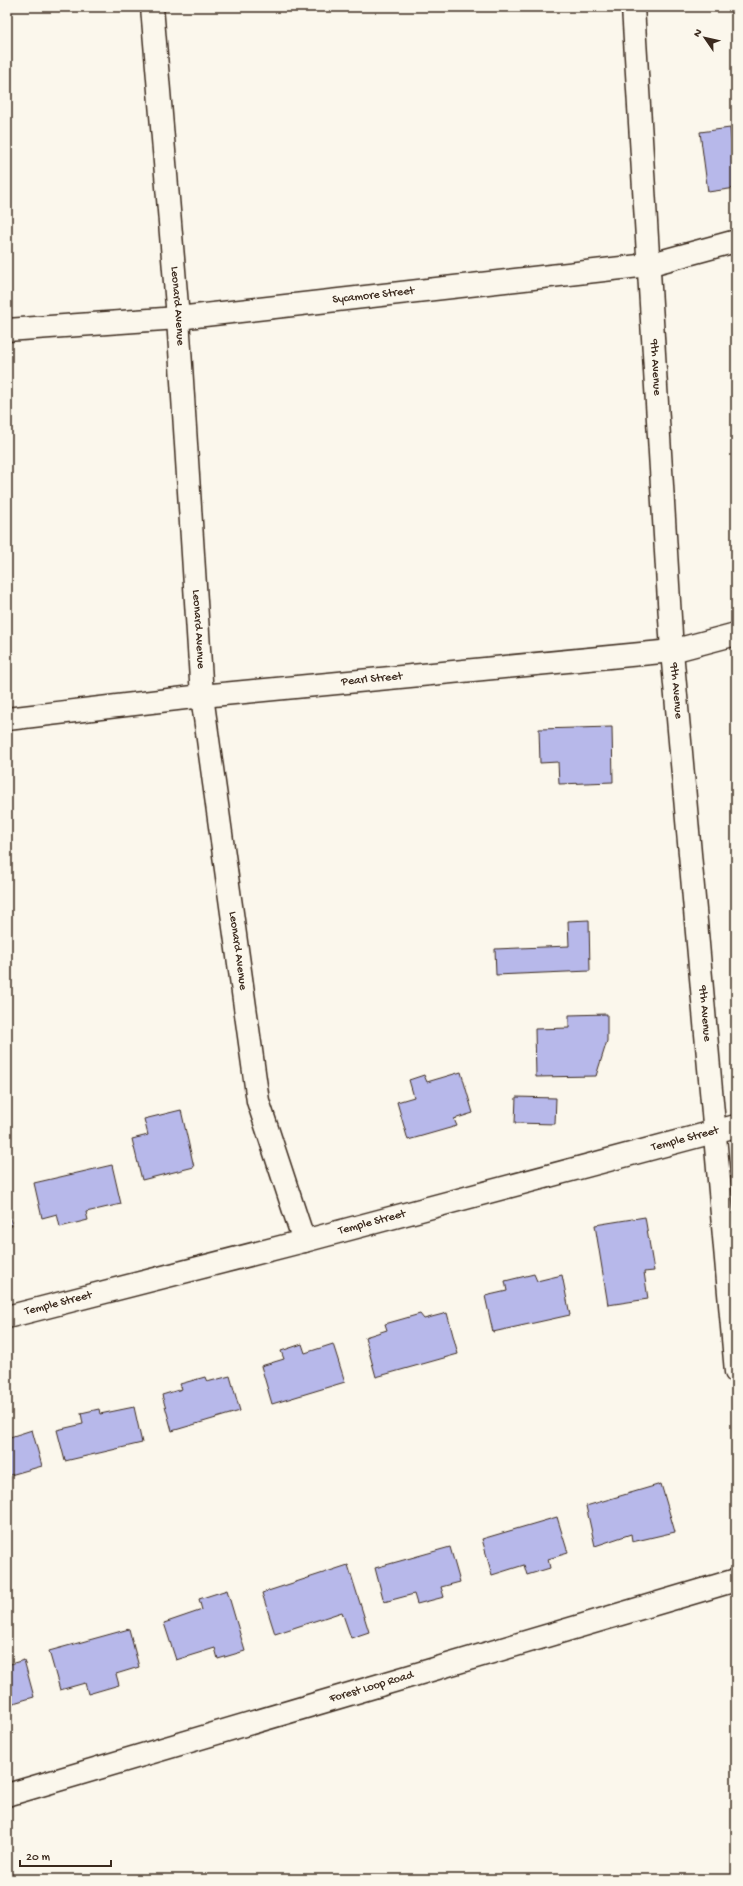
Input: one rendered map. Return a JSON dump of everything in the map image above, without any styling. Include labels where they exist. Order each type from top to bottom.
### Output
[{"type":"street","name":"Leonard Avenue","points":[[152,7],[178,318],[202,696],[258,1100],[304,1241]]},
{"type":"street","name":"9th Avenue","points":[[633,7],[672,651],[736,1372]]},
{"type":"street","name":"Sycamore Street","points":[[7,330],[178,318],[648,265],[736,241]]},
{"type":"street","name":"Pearl Street","points":[[7,719],[202,696],[672,651],[736,634]]},
{"type":"street","name":"Temple Street","points":[[7,1317],[304,1241],[736,1126]]},
{"type":"street","name":"Forest Loop Road","points":[[7,1795],[736,1580]]},
{"type":"building","points":[[730,128],[732,147],[736,146],[736,188],[708,192],[700,132]]},
{"type":"building","points":[[612,727],[613,782],[559,784],[558,762],[540,763],[539,729]]},
{"type":"building","points":[[589,920],[590,971],[496,975],[495,949],[569,946],[568,921]]},
{"type":"building","points":[[607,1014],[607,1041],[596,1076],[536,1077],[535,1029],[569,1028],[569,1015]]},
{"type":"building","points":[[461,1072],[473,1113],[454,1119],[457,1126],[408,1140],[397,1102],[414,1097],[409,1080],[424,1075],[427,1082]]},
{"type":"building","points":[[516,1097],[556,1098],[555,1124],[515,1123]]},
{"type":"building","points":[[181,1110],[194,1167],[142,1180],[132,1139],[148,1135],[144,1119]]},
{"type":"building","points":[[112,1165],[121,1204],[86,1212],[88,1220],[60,1227],[57,1214],[42,1218],[34,1183]]},
{"type":"building","points":[[7,1206],[12,1226],[7,1227]]},
{"type":"building","points":[[645,1217],[654,1271],[644,1272],[648,1299],[608,1305],[595,1225]]},
{"type":"building","points":[[534,1274],[537,1281],[562,1275],[570,1315],[493,1332],[485,1296],[507,1291],[505,1281]]},
{"type":"building","points":[[447,1313],[458,1354],[376,1377],[365,1337],[387,1330],[385,1324],[420,1314],[424,1319]]},
{"type":"building","points":[[302,1344],[305,1353],[333,1344],[345,1382],[272,1404],[261,1366],[284,1359],[281,1351]]},
{"type":"building","points":[[230,1376],[240,1411],[172,1431],[162,1395],[182,1389],[180,1384],[205,1377],[207,1382]]},
{"type":"building","points":[[134,1407],[142,1443],[65,1461],[57,1430],[83,1424],[81,1413],[99,1409],[100,1414]]},
{"type":"building","points":[[32,1430],[42,1466],[7,1476],[7,1438]]},
{"type":"building","points":[[661,1484],[675,1532],[632,1542],[631,1534],[595,1546],[586,1506]]},
{"type":"building","points":[[557,1517],[568,1553],[548,1559],[550,1568],[527,1575],[524,1565],[492,1575],[482,1539]]},
{"type":"building","points":[[450,1547],[460,1582],[441,1587],[444,1597],[417,1604],[414,1594],[384,1602],[375,1568]]},
{"type":"building","points":[[348,1565],[369,1632],[351,1638],[342,1612],[275,1634],[262,1593]]},
{"type":"building","points":[[227,1590],[245,1651],[218,1659],[215,1648],[176,1660],[164,1623],[202,1610],[199,1599]]},
{"type":"building","points":[[129,1629],[139,1667],[116,1674],[119,1685],[88,1694],[85,1683],[60,1690],[49,1651]]},
{"type":"building","points":[[24,1660],[34,1697],[10,1704],[12,1711],[7,1712],[7,1665]]}]
